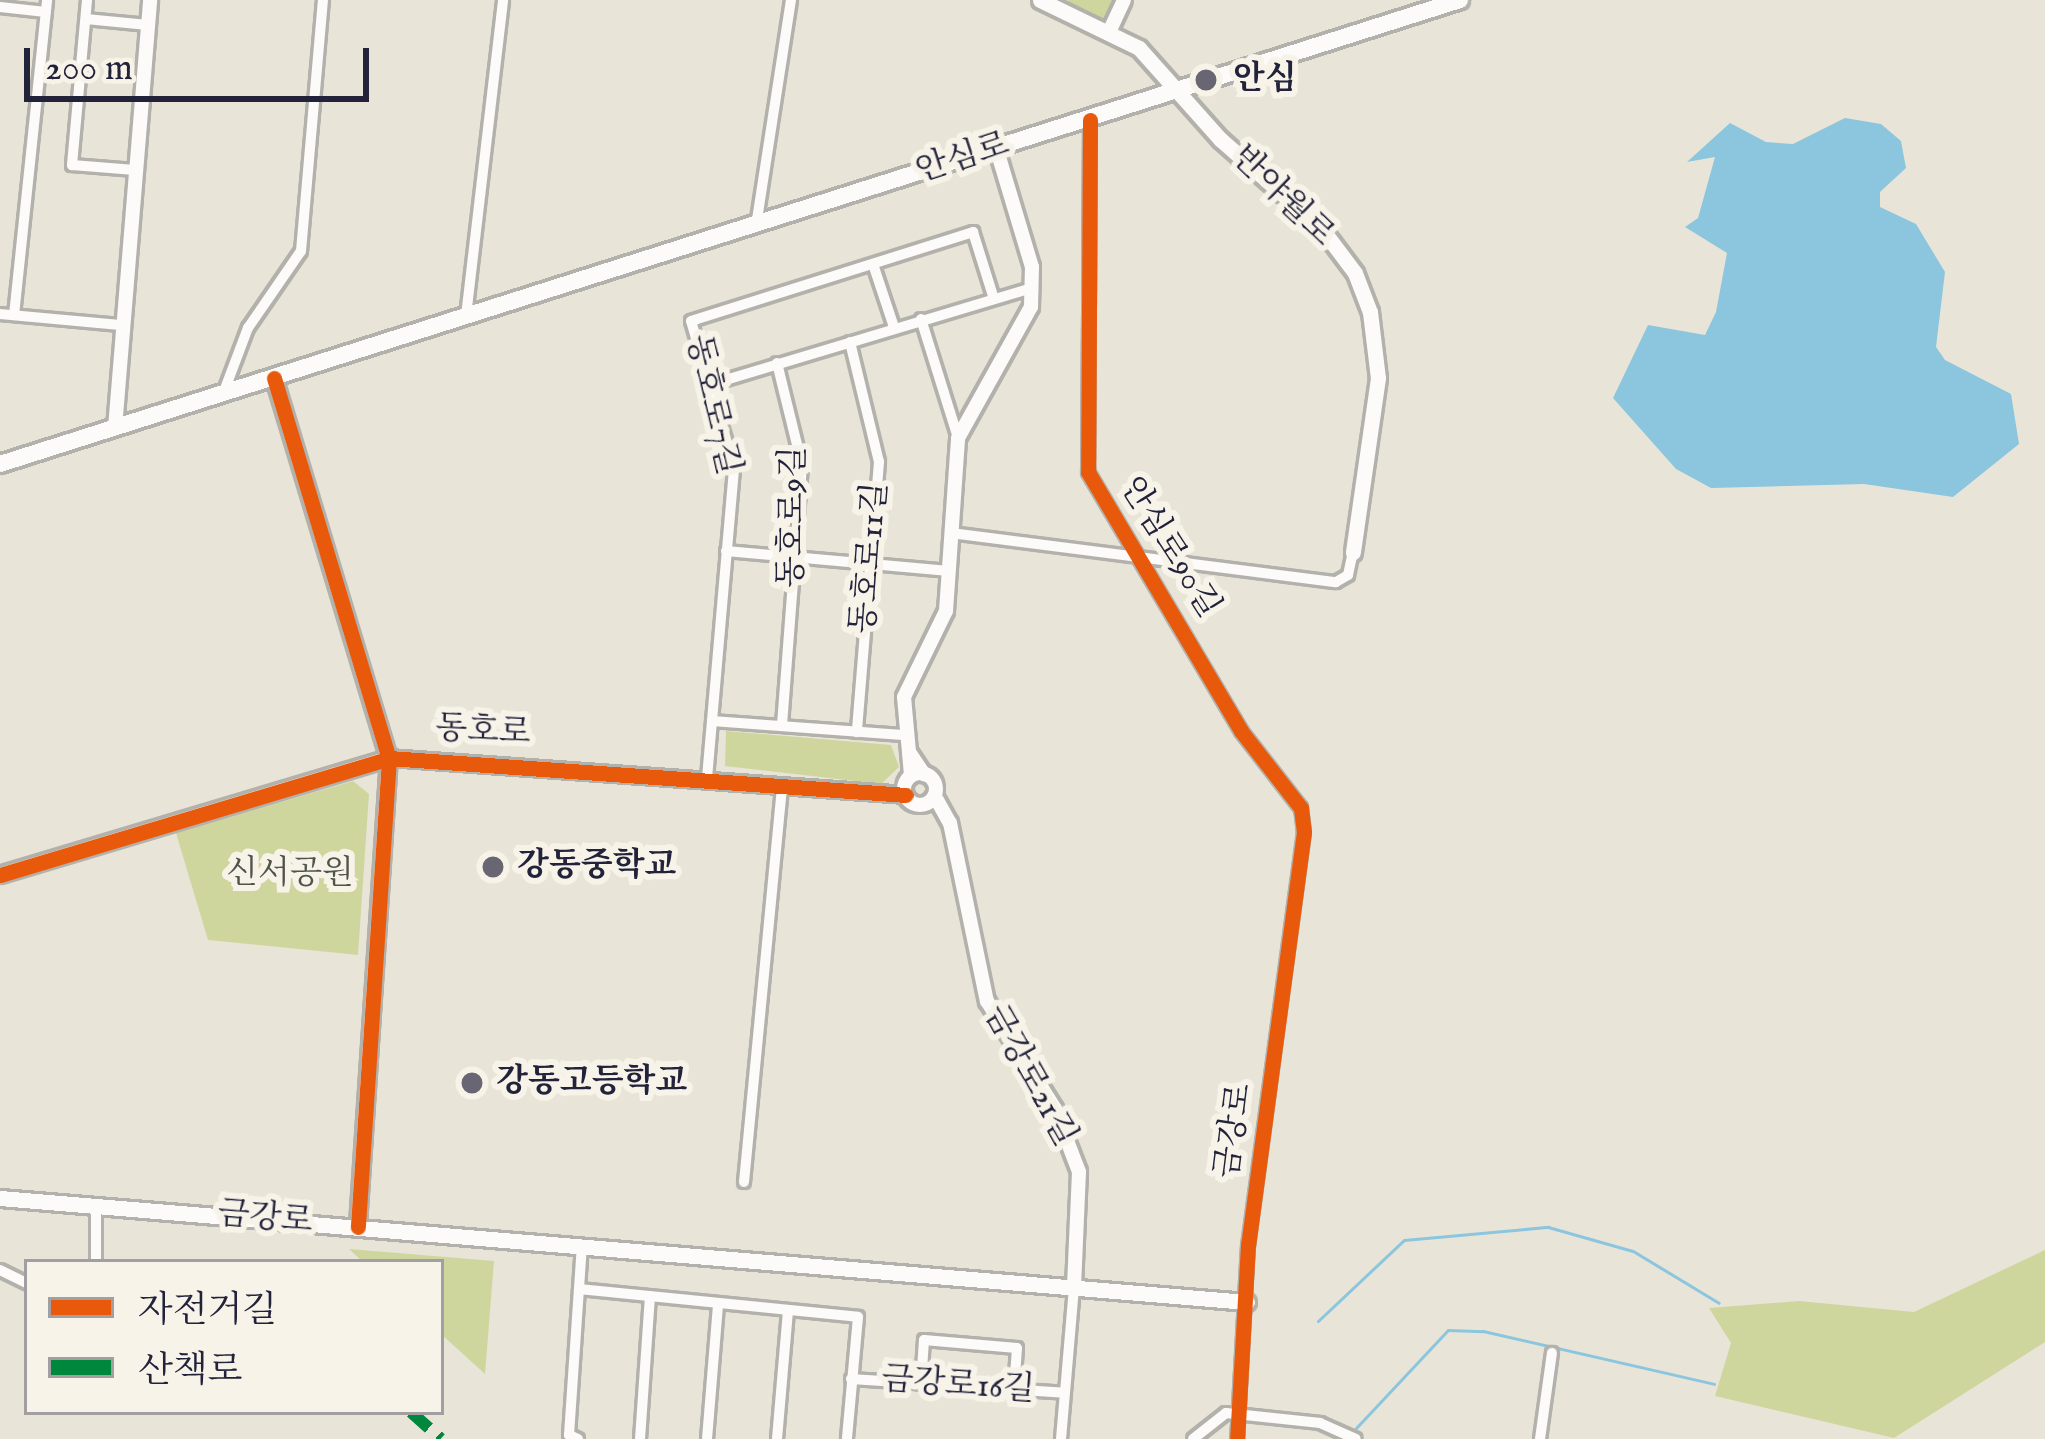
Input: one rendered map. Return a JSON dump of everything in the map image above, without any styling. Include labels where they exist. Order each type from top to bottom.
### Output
[{"type":"main road","name":"반야월로","points":[[1040,0],[1065,5],[1110,30],[1180,90],[1220,139],[1322,229],[1355,273],[1370,312],[1378,378],[1353,553]]},
{"type":"main road","name":"안심로","points":[[0,464],[1460,0]]},
{"type":"main road","name":"금강로","points":[[0,1198],[1247,1302]]},
{"type":"street","points":[[88,0],[72,165],[135,170]]},
{"type":"street","points":[[116,428],[150,0]]},
{"type":"street","points":[[223,394],[248,328],[302,251],[323,0]]},
{"type":"street","points":[[466,316],[489,152],[502,0]]},
{"type":"street","points":[[756,226],[791,0]]},
{"type":"street","points":[[1110,30],[1124,0]]},
{"type":"street","points":[[0,8],[46,6],[14,315]]},
{"type":"street","points":[[86,20],[148,25]]},
{"type":"street","name":"안심로90길","points":[[1090,120],[1085,455],[1094,487],[1145,556],[1241,731],[1301,808],[1304,832]]},
{"type":"street","points":[[712,721],[902,735],[904,697],[942,628],[958,438],[974,398],[1021,331],[1033,288],[996,147]]},
{"type":"street","name":"동호로7길","points":[[707,778],[734,467],[691,321],[973,232],[993,296]]},
{"type":"street","points":[[873,264],[894,327]]},
{"type":"street","points":[[0,282],[17,284]]},
{"type":"street","points":[[712,384],[993,296],[1033,288]]},
{"type":"street","points":[[0,314],[121,325]]},
{"type":"street","points":[[921,319],[958,438]]},
{"type":"street","name":"동호로11길","points":[[850,342],[879,462],[856,732]]},
{"type":"street","name":"동호로9길","points":[[777,363],[802,465],[782,725]]},
{"type":"street","points":[[274,378],[389,758],[358,1226]]},
{"type":"street","points":[[951,533],[1336,582],[1348,575],[1353,553]]},
{"type":"street","points":[[726,551],[949,571]]},
{"type":"street","name":"금강로21길","points":[[902,735],[917,774],[950,823],[987,1001],[1055,1109],[1079,1172],[1074,1287]]},
{"type":"street","name":"동호로","points":[[0,875],[389,758],[707,778],[938,800]]},
{"type":"street","points":[[906,795],[917,774]]},
{"type":"street","points":[[744,1182],[782,786]]},
{"type":"street","name":"금강로","points":[[1237,1439],[1247,1302],[1304,832]]},
{"type":"street","points":[[96,1205],[96,1259]]},
{"type":"street","points":[[578,1439],[569,1435],[582,1246]]},
{"type":"street","name":"금강로16길","points":[[1061,1439],[1074,1287]]},
{"type":"street","name":"금강로16길","points":[[579,1289],[858,1317],[847,1439]]},
{"type":"street","points":[[640,1439],[650,1296]]},
{"type":"street","points":[[707,1439],[718,1306]]},
{"type":"street","points":[[777,1439],[788,1310]]},
{"type":"street","points":[[921,1384],[924,1340],[1017,1348],[1014,1390]]},
{"type":"street","points":[[1540,1439],[1552,1353]]},
{"type":"street","name":"금강로16길","points":[[851,1379],[1065,1394]]},
{"type":"street","points":[[1193,1439],[1226,1413],[1320,1424],[1356,1439]]},
{"type":"green space","points":[[1068,0],[1124,0],[1110,30],[1063,10]]},
{"type":"green space","points":[[726,731],[891,745],[899,767],[881,784],[725,766]]},
{"type":"green space","name":"신서공원","points":[[353,781],[369,794],[358,955],[208,940],[176,833]]},
{"type":"green space","points":[[349,1249],[494,1261],[485,1374],[444,1337],[444,1259],[360,1259]]},
{"type":"green space","points":[[2045,1250],[2045,1342],[1894,1438],[1715,1396],[1731,1343],[1709,1308],[1799,1301],[1914,1312]]},
{"type":"water","points":[[1845,118],[1881,124],[1901,141],[1906,168],[1880,192],[1880,207],[1916,224],[1945,272],[1936,347],[1945,360],[2011,394],[2019,444],[1953,497],[1864,484],[1711,488],[1676,469],[1613,398],[1648,325],[1705,335],[1716,312],[1727,253],[1685,227],[1698,218],[1715,157],[1687,162],[1730,123],[1766,142],[1793,144]]},
{"type":"waterway","points":[[1318,1321],[1404,1240],[1548,1227],[1633,1251],[1719,1303]]},
{"type":"waterway","points":[[1356,1428],[1448,1330],[1483,1331],[1714,1384]]},
{"type":"marked path","points":[[414,1415],[441,1439]]},
{"type":"cycle path","points":[[1090,120],[1088,472],[1241,731],[1301,808],[1304,832],[1248,1245],[1237,1439]]},
{"type":"cycle path","points":[[274,378],[389,758],[358,1227]]},
{"type":"cycle path","points":[[0,875],[389,758],[906,795]]},
{"type":"place","name":"안심","points":[[1206,80]]},
{"type":"place","name":"강동중학교","points":[[493,867]]},
{"type":"place","name":"강동고등학교","points":[[472,1083]]}]
